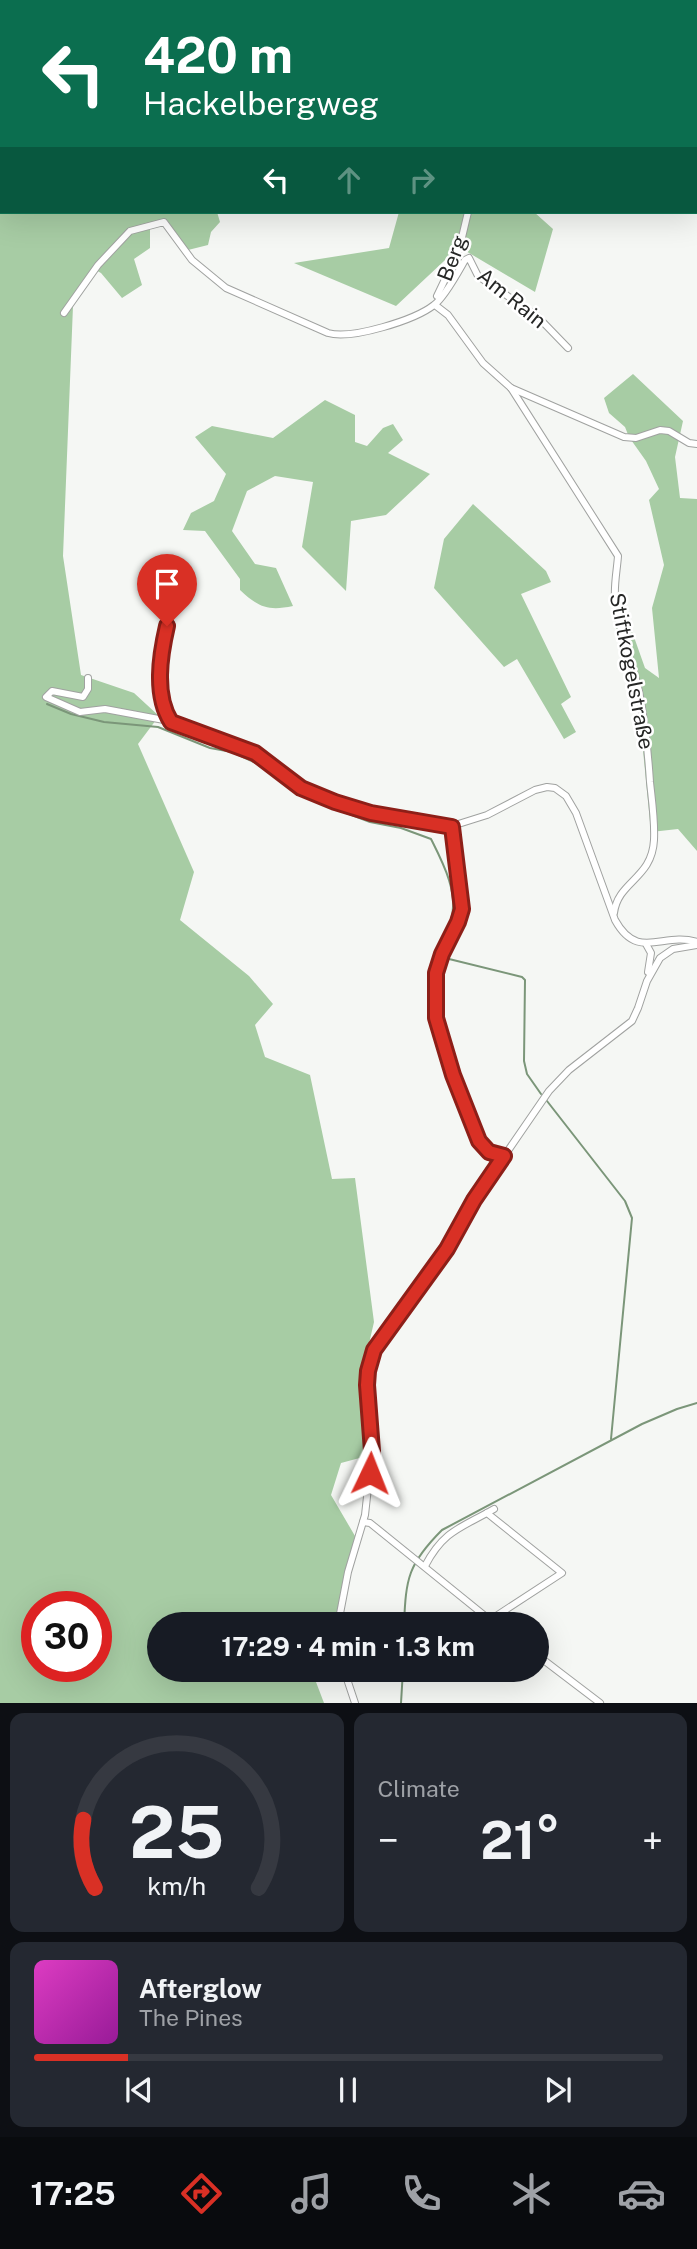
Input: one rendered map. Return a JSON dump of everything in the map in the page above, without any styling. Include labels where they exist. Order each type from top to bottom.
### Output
[{"type":"street","name":"Berg","points":[[435,304],[459,250],[468,214]]},
{"type":"street","points":[[64,313],[98,265],[130,231],[164,222],[192,260],[226,288],[335,335],[370,330],[404,319],[435,304]]},
{"type":"street","name":"Am Rain","points":[[435,304],[469,258],[478,276],[537,316],[568,348]]},
{"type":"street","name":"Stiftkogelstraße","points":[[435,304],[448,316],[483,363],[512,388],[618,556],[614,585],[615,602],[639,692],[654,826],[650,859],[642,873],[619,896],[614,915]]},
{"type":"street","name":"Stiftkogelstraße","points":[[512,388],[624,437],[636,438],[660,430],[697,444]]},
{"type":"street","points":[[171,722],[163,710],[160,652],[181,590]]},
{"type":"street","points":[[88,678],[88,689],[83,697],[52,691],[46,697],[80,712],[105,709],[171,722],[255,753],[301,788],[371,813],[452,827],[487,815],[535,790],[547,787],[559,789],[576,813],[614,915],[624,933],[635,942],[646,944],[677,938],[697,943]]},
{"type":"street","points":[[455,837],[464,824]]},
{"type":"street","points":[[452,827],[462,909],[436,973],[436,1018],[453,1075],[479,1141],[489,1152],[504,1156]]},
{"type":"street","points":[[340,1612],[348,1572],[365,1515],[372,1451],[368,1371],[374,1350],[447,1249],[474,1200],[549,1091],[569,1069],[632,1021],[647,981],[657,962],[667,952],[697,943]]},
{"type":"street","points":[[646,944],[651,953],[647,981]]},
{"type":"street","points":[[424,1565],[444,1538],[491,1511],[562,1573],[507,1612]]},
{"type":"street","points":[[363,1522],[370,1523],[481,1612]]},
{"type":"street","points":[[549,1665],[600,1703]]},
{"type":"street","points":[[348,1682],[355,1703]]},
{"type":"green space","points":[[0,214],[218,214],[220,222],[211,232],[208,245],[188,250],[167,220],[150,223],[150,248],[134,259],[142,285],[122,298],[101,273],[92,268],[78,293],[73,306],[63,556],[81,675],[134,693],[159,716],[138,744],[194,872],[180,920],[249,976],[273,1004],[255,1025],[265,1057],[310,1075],[332,1179],[355,1178],[374,1322],[365,1361],[367,1456],[341,1463],[331,1495],[355,1536],[340,1612],[147,1612],[147,1682],[316,1682],[324,1703],[0,1703]]},
{"type":"green space","points":[[398,214],[536,214],[553,229],[535,292],[459,247],[396,306],[294,263],[389,248]]},
{"type":"green space","points":[[633,374],[683,421],[675,457],[680,498],[697,499],[697,851],[678,829],[651,832],[638,699],[611,612],[623,606],[645,668],[659,678],[652,608],[664,565],[649,500],[659,489],[625,427],[609,413],[604,398]]},
{"type":"green space","points":[[325,400],[355,415],[355,442],[367,446],[383,428],[393,424],[403,440],[388,453],[430,474],[386,515],[351,521],[346,591],[302,547],[313,482],[275,476],[247,491],[232,531],[255,564],[276,568],[293,606],[265,607],[240,590],[240,579],[205,531],[183,530],[191,513],[214,501],[226,474],[195,437],[212,426],[273,438]]},
{"type":"green space","points":[[473,504],[546,571],[551,582],[521,594],[571,697],[561,704],[576,732],[564,739],[517,659],[504,667],[434,588],[444,539]]},
{"type":"waterway","points":[[47,704],[71,714],[104,722],[158,727],[210,748],[232,752],[258,764],[307,798],[370,822],[401,828],[431,839],[448,878],[453,899],[451,920],[438,956]]},
{"type":"waterway","points":[[445,958],[525,980],[524,1061],[527,1074],[541,1094]]},
{"type":"waterway","points":[[547,1101],[625,1201],[632,1218],[611,1439]]},
{"type":"waterway","points":[[405,1612],[411,1572],[422,1553],[442,1530],[642,1424],[697,1403]]},
{"type":"waterway","points":[[401,1703],[402,1682]]},
{"type":"route","points":[[167,626],[160,652],[161,690],[163,710],[171,722],[255,753],[301,788],[312,793],[358,810],[452,827],[455,837],[462,909],[436,973],[436,1018],[453,1075],[479,1141],[489,1152],[504,1156],[474,1200],[447,1249],[374,1350],[367,1385],[372,1451],[370,1473]]}]
